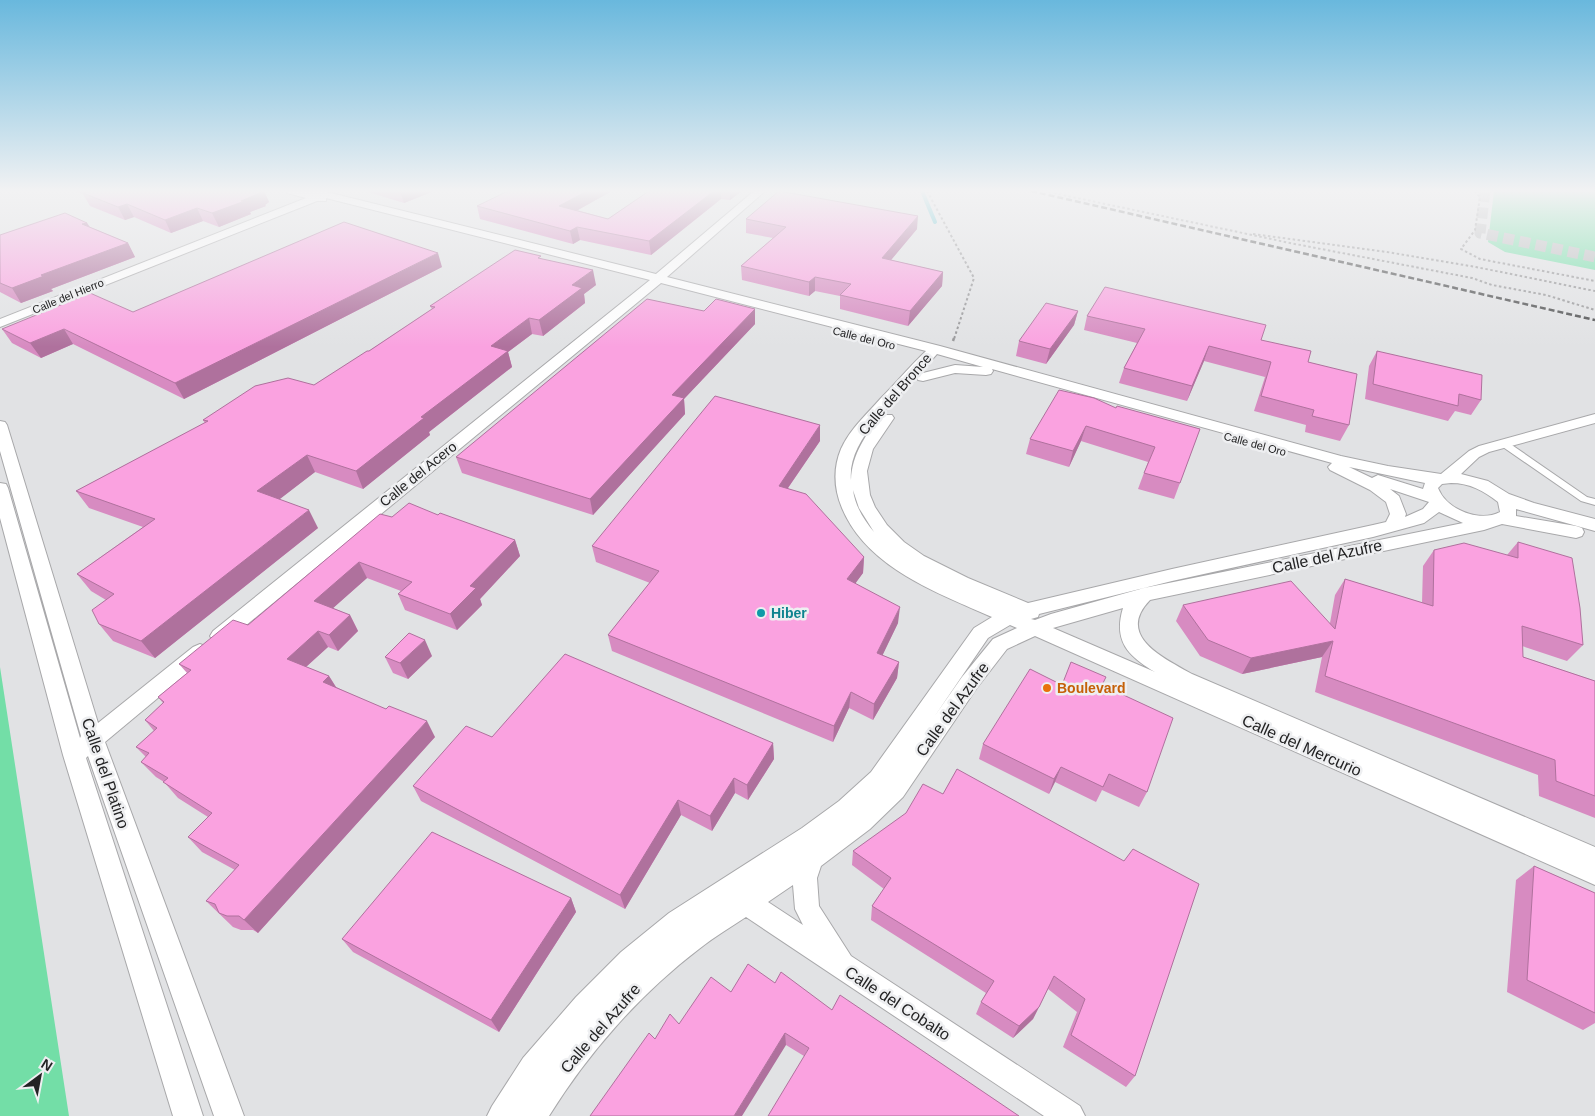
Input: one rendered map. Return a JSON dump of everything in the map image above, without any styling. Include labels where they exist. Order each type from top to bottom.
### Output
[{"type":"street","name":"Calle del Hierro","points":[[0,323],[197,243]]},
{"type":"street","name":"Calle del Oro","points":[[513,243],[938,353],[1339,460],[1392,472],[1477,482]]},
{"type":"street","name":"Calle del Acero","points":[[74,755],[699,243]]},
{"type":"street","name":"Calle del Oro","points":[[938,353],[988,371],[1336,467],[1436,500],[1448,510],[1465,517],[1484,522],[1499,520]]},
{"type":"street","name":"Calle del Bronce","points":[[938,353],[923,378],[872,435],[862,453],[858,475],[862,499],[875,524],[897,547],[930,569],[1030,618]]},
{"type":"street","name":"Calle del Bronce","points":[[938,353],[859,431],[848,451],[843,474],[847,501],[861,528],[885,554],[921,578],[1030,618]]},
{"type":"street","points":[[923,378],[956,369],[988,371]]},
{"type":"street","points":[[1436,500],[1430,487],[1466,462],[1474,454],[1503,443],[1595,418]]},
{"type":"street","name":"Calle del Platino","points":[[0,425],[93,740],[229,1116]]},
{"type":"street","points":[[1466,462],[1477,482],[1502,497],[1528,507],[1595,525]]},
{"type":"street","points":[[1336,467],[1376,486],[1393,500],[1398,514],[1392,526]]},
{"type":"street","name":"Calle del Platino","points":[[0,488],[74,755],[188,1116]]},
{"type":"street","points":[[1499,520],[1508,515],[1509,510],[1502,497]]},
{"type":"street","name":"Calle del Azufre","points":[[532,1116],[553,1083],[602,1022],[645,978],[690,940],[737,896],[847,808],[878,779],[981,633],[1030,618],[1418,519],[1429,513],[1436,500]]},
{"type":"street","points":[[1499,520],[1553,526],[1595,536]]},
{"type":"street","name":"Calle del Azufre","points":[[502,1116],[533,1068],[584,1006],[637,955],[678,922],[811,860],[862,822],[895,790],[969,684],[1000,644],[1030,618],[1499,520]]},
{"type":"street","points":[[1144,595],[1132,607],[1128,622],[1129,637],[1149,659],[1188,682]]},
{"type":"street","name":"Calle del Mercurio","points":[[1030,618],[1188,682],[1595,858]]},
{"type":"street","name":"Calle del Mercurio","points":[[1030,618],[1595,874]]},
{"type":"street","points":[[811,860],[805,878],[807,909],[843,966]]},
{"type":"street","name":"Calle del Cobalto","points":[[737,896],[1070,1116]]},
{"type":"lane","points":[[1503,443],[1584,500],[1595,502]]},
{"type":"path","points":[[938,353],[954,340],[974,278],[955,243]]},
{"type":"path","points":[[1294,243],[1472,278],[1521,292],[1546,295],[1595,310]]},
{"type":"path","points":[[1321,243],[1405,255],[1595,291]]},
{"type":"path","points":[[1465,243],[1461,249],[1480,259],[1595,281]]},
{"type":"green space","points":[[1490,243],[1595,243],[1595,270],[1505,252]]},
{"type":"green space","points":[[0,667],[69,1116],[0,1116]]},
{"type":"building","points":[[0,243],[128,243],[41,275],[44,276],[12,288],[0,283]]},
{"type":"building","points":[[295,243],[408,243],[438,253],[175,383],[64,329],[30,343],[2,329],[90,293],[133,312]]},
{"type":"building","points":[[767,243],[895,243],[882,258],[943,272],[910,311],[840,295],[851,284],[815,277],[809,282],[741,266]]},
{"type":"building","points":[[515,250],[541,256],[538,258],[593,270],[572,285],[582,288],[539,320],[529,318],[491,346],[508,351],[421,417],[424,418],[356,471],[307,455],[257,491],[309,510],[141,641],[99,624],[92,610],[114,594],[77,574],[155,519],[76,491],[208,421],[203,420],[255,386],[288,378],[314,385],[435,307],[430,306]]},
{"type":"building","points":[[1105,287],[1266,325],[1261,340],[1311,351],[1308,362],[1357,374],[1349,425],[1312,416],[1314,410],[1261,396],[1271,362],[1209,346],[1192,386],[1124,368],[1145,329],[1087,316]]},
{"type":"building","points":[[647,299],[704,311],[716,299],[755,309],[672,395],[684,398],[590,499],[456,457]]},
{"type":"building","points":[[1046,303],[1078,311],[1050,349],[1019,341]]},
{"type":"building","points":[[1377,351],[1482,375],[1481,400],[1459,394],[1458,406],[1373,384]]},
{"type":"building","points":[[1059,390],[1094,398],[1116,408],[1117,406],[1200,429],[1180,483],[1144,473],[1155,447],[1086,426],[1073,451],[1030,439]]},
{"type":"building","name":"Hiber","points":[[715,396],[820,425],[779,486],[806,494],[864,557],[847,579],[900,607],[877,653],[899,662],[874,704],[851,692],[834,726],[608,635],[659,571],[592,546]]},
{"type":"building","points":[[409,503],[438,515],[440,513],[515,540],[470,586],[476,588],[450,614],[398,594],[412,582],[359,562],[314,601],[350,615],[329,635],[318,631],[287,659],[329,676],[323,682],[386,709],[389,706],[427,721],[244,920],[239,916],[227,916],[219,913],[215,904],[206,901],[239,865],[188,837],[212,813],[163,782],[168,778],[141,762],[149,753],[136,747],[157,728],[145,720],[164,702],[158,697],[191,670],[179,664],[233,620],[248,625],[380,514],[392,517]]},
{"type":"building","points":[[1518,542],[1572,558],[1580,608],[1583,645],[1522,626],[1523,657],[1595,681],[1595,796],[1556,781],[1555,760],[1325,676],[1333,641],[1251,658],[1208,640],[1183,605],[1291,581],[1335,629],[1345,579],[1433,606],[1434,550],[1464,543],[1518,558]]},
{"type":"building","points":[[409,633],[425,640],[400,663],[385,657]]},
{"type":"building","points":[[565,654],[773,743],[747,785],[734,778],[710,816],[678,800],[620,895],[413,786],[466,726],[492,737]]},
{"type":"building","points":[[1071,662],[1106,677],[1102,685],[1173,718],[1147,792],[1109,774],[1103,787],[1061,767],[1054,779],[983,744],[1030,669],[1062,685]]},
{"type":"building","points":[[957,769],[1124,861],[1133,849],[1199,884],[1135,1076],[1071,1035],[1085,999],[1054,976],[1039,1007],[1019,1026],[981,1002],[994,981],[872,906],[891,878],[853,851],[906,813],[923,784],[943,794]]},
{"type":"building","points":[[432,832],[571,898],[491,1020],[342,939]]},
{"type":"building","points":[[1534,866],[1595,893],[1595,1013],[1527,980]]},
{"type":"building","points":[[748,964],[775,983],[781,972],[832,1010],[840,995],[1019,1116],[768,1116],[809,1048],[785,1033],[734,1116],[590,1116],[649,1033],[655,1039],[670,1014],[679,1024],[711,977],[731,992]]},
{"type":"tunnel","points":[[1528,243],[1595,257]]},
{"type":"railway","points":[[1259,243],[1595,320]]},
{"type":"place","name":"Hiber","points":[[761,613]]},
{"type":"place","name":"Boulevard","points":[[1047,688]]}]
